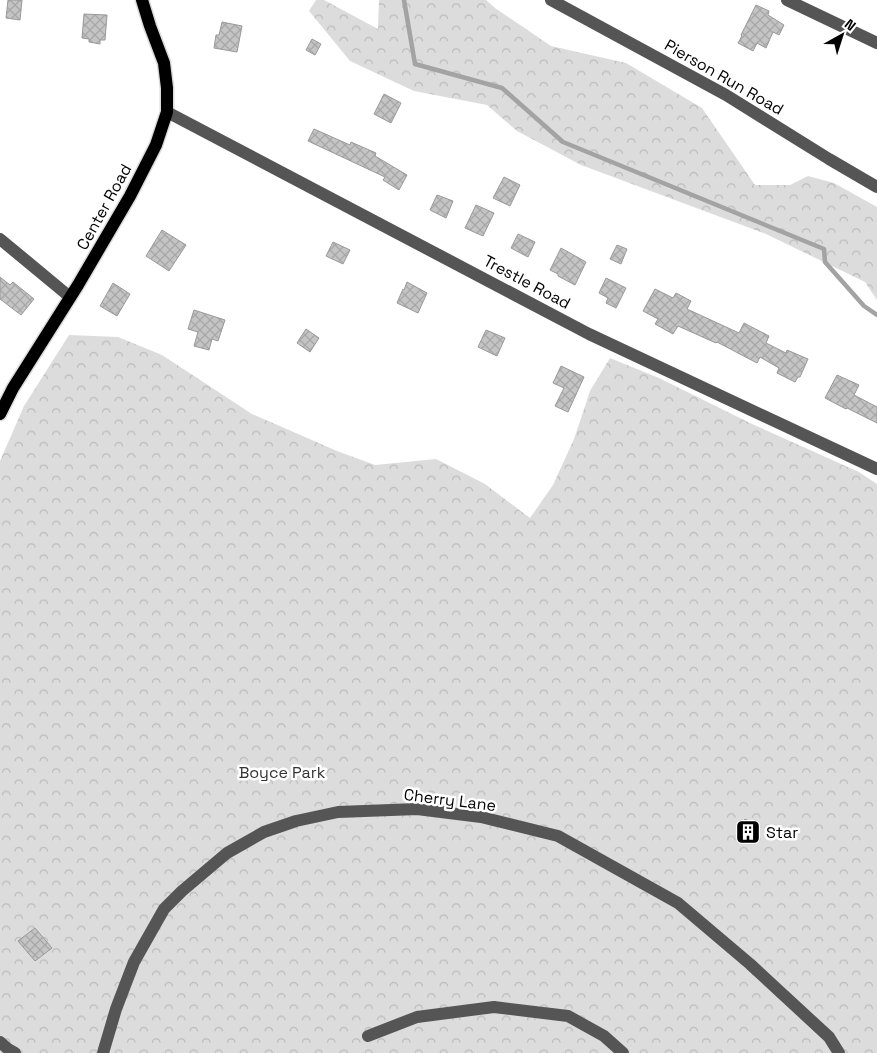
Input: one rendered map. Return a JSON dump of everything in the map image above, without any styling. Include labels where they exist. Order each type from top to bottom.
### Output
[{"type":"main road","name":"Center Road","points":[[0,414],[13,388],[130,196],[156,145],[167,112],[167,88],[164,63],[142,0]]},
{"type":"street","name":"Pierson Run Road","points":[[551,0],[726,95],[877,188]]},
{"type":"street","points":[[786,0],[877,43]]},
{"type":"street","name":"Trestle Road","points":[[167,112],[589,334],[877,469]]},
{"type":"street","points":[[0,239],[70,297]]},
{"type":"street","name":"Cherry Lane","points":[[103,1053],[116,1009],[134,962],[164,909],[227,853],[264,832],[296,821],[338,812],[417,809],[481,817],[558,836],[678,902],[750,964],[829,1037],[840,1053]]},
{"type":"street","points":[[368,1036],[417,1017],[494,1007],[568,1016],[604,1036],[623,1053]]},
{"type":"green space","points":[[316,0],[324,0],[378,29],[379,0],[486,0],[551,46],[626,63],[702,108],[755,185],[790,185],[808,176],[834,183],[877,207],[877,300],[865,282],[766,234],[581,165],[517,131],[487,105],[414,91],[350,61],[309,11]]},
{"type":"green space","name":"Boyce Park","points":[[69,335],[118,337],[162,355],[252,414],[337,451],[375,465],[436,459],[485,484],[530,518],[553,485],[574,439],[590,391],[610,358],[659,378],[750,423],[859,472],[877,484],[877,1053],[0,1053],[0,461],[24,406]]},
{"type":"building","points":[[8,0],[22,0],[20,20],[6,18]]},
{"type":"building","points":[[756,5],[769,11],[768,15],[784,25],[779,35],[773,32],[766,48],[757,43],[753,51],[738,43]]},
{"type":"building","points":[[84,14],[107,15],[105,40],[100,40],[100,44],[89,42],[89,39],[82,38]]},
{"type":"building","points":[[222,22],[242,26],[237,52],[214,48],[216,35],[219,35]]},
{"type":"building","points":[[312,39],[321,44],[315,55],[306,50]]},
{"type":"building","points":[[384,94],[401,103],[391,123],[374,114]]},
{"type":"building","points":[[314,129],[350,145],[351,142],[376,153],[375,156],[407,175],[399,190],[383,180],[385,177],[308,141]]},
{"type":"building","points":[[504,177],[520,185],[510,206],[493,198]]},
{"type":"building","points":[[437,195],[453,201],[446,218],[430,210]]},
{"type":"building","points":[[476,205],[494,213],[483,236],[465,228]]},
{"type":"building","points":[[162,230],[186,245],[169,271],[146,256]]},
{"type":"building","points":[[518,234],[535,242],[528,257],[511,248]]},
{"type":"building","points":[[333,242],[350,250],[343,264],[326,256]]},
{"type":"building","points":[[617,245],[627,249],[621,264],[610,259]]},
{"type":"building","points":[[561,248],[586,262],[575,285],[550,270]]},
{"type":"building","points":[[0,277],[10,285],[13,282],[34,299],[21,315],[0,299]]},
{"type":"building","points":[[606,278],[626,288],[616,308],[606,303],[608,298],[599,293]]},
{"type":"building","points":[[407,282],[427,293],[418,313],[397,303]]},
{"type":"building","points":[[113,283],[130,294],[117,316],[100,306]]},
{"type":"building","points":[[655,289],[673,298],[676,293],[691,301],[687,309],[739,333],[744,323],[769,336],[766,343],[786,353],[787,350],[808,359],[800,377],[795,382],[777,373],[779,368],[760,357],[757,363],[717,342],[678,326],[673,334],[655,324],[658,319],[643,311]]},
{"type":"building","points":[[194,310],[225,320],[218,341],[212,339],[209,350],[194,346],[198,332],[188,329]]},
{"type":"building","points":[[306,329],[319,338],[310,352],[297,343]]},
{"type":"building","points":[[486,330],[505,338],[497,356],[478,347]]},
{"type":"building","points":[[561,366],[584,377],[568,412],[555,406],[564,388],[553,383]]},
{"type":"building","points":[[837,375],[859,385],[854,395],[877,407],[877,423],[825,398]]},
{"type":"building","name":"Star","points":[[745,819],[760,827],[752,844],[736,836]]},
{"type":"building","points":[[35,928],[52,948],[35,961],[18,941]]},
{"type":"waterway","points":[[404,0],[415,64],[502,88],[563,142],[824,249],[825,262],[864,306],[877,315]]},
{"type":"place","name":"Star","points":[[748,832]]}]
